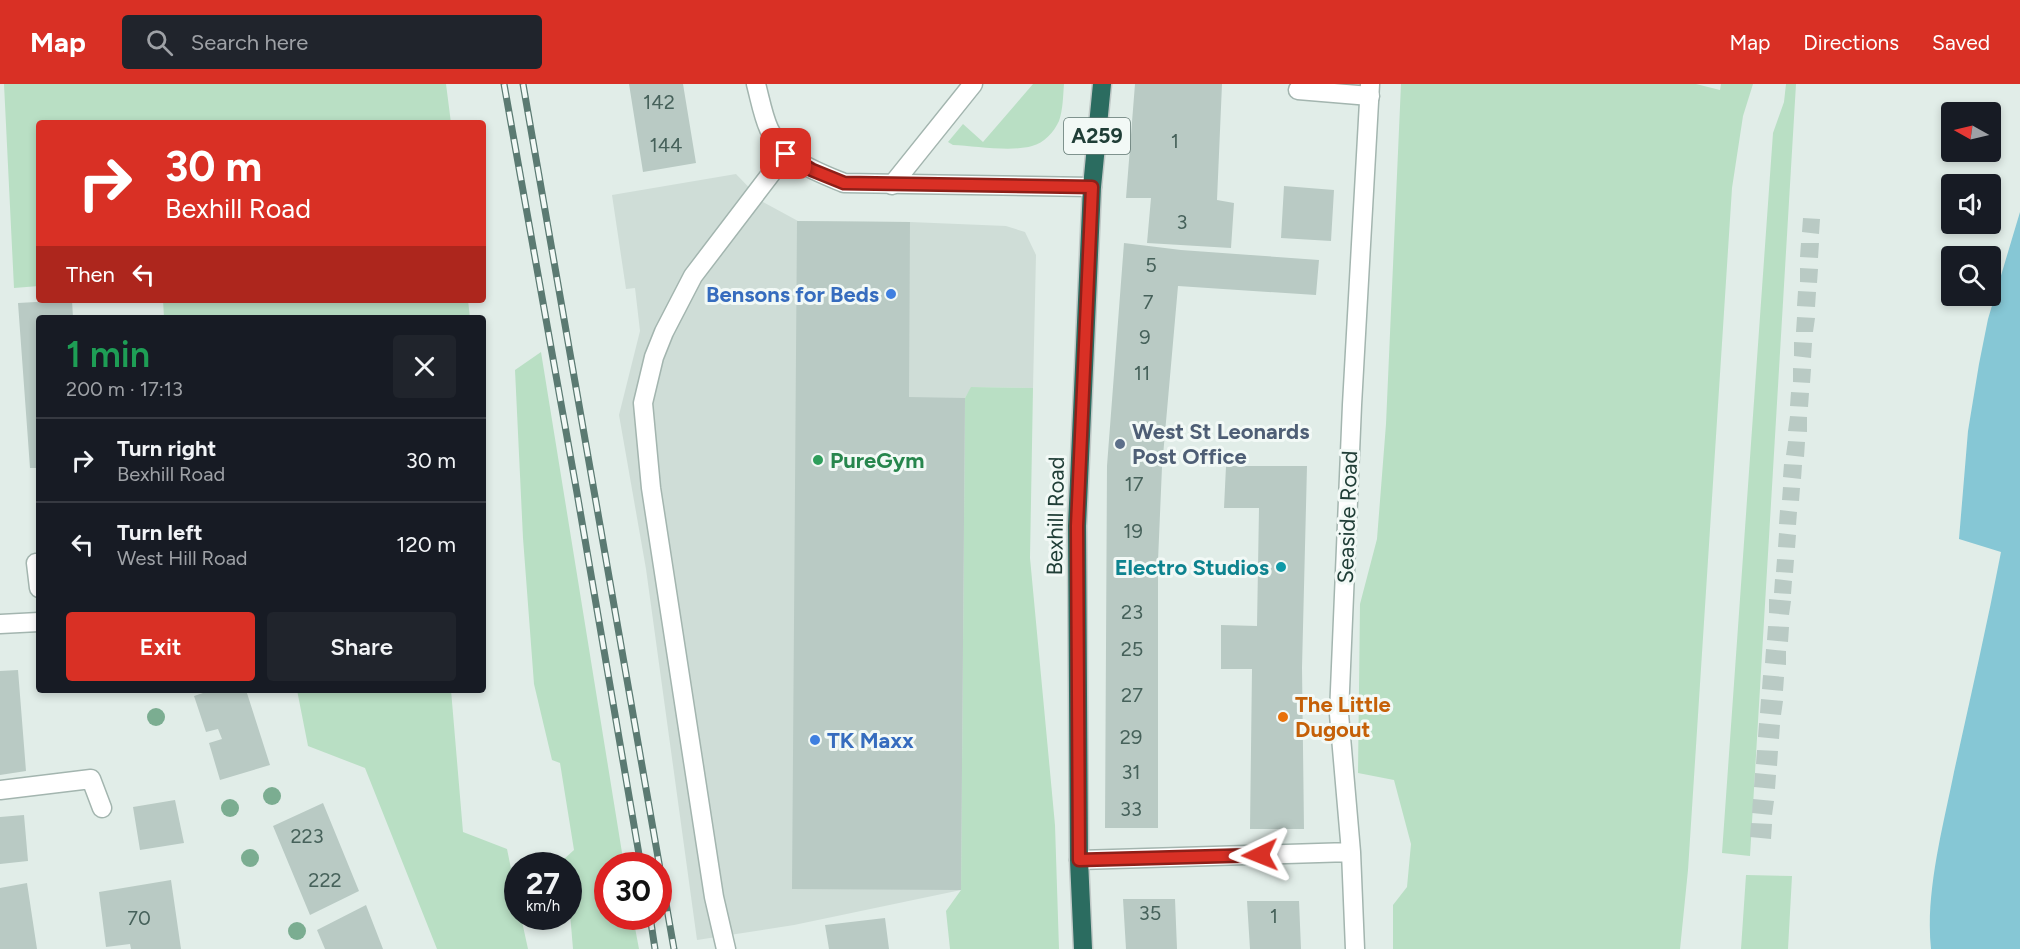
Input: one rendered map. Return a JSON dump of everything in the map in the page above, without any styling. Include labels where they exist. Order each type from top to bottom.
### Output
[{"type":"highway","name":"Bexhill Road","points":[[1083,949],[1079,860],[1077,526],[1092,187],[1102,84]]},
{"type":"street","points":[[756,84],[769,130],[786,154],[812,170],[844,183],[1092,187]]},
{"type":"street","points":[[892,185],[973,84]]},
{"type":"street","points":[[1298,90],[1370,90]]},
{"type":"street","name":"Seaside Road","points":[[1355,949],[1351,852],[1339,714],[1352,405],[1370,90]]},
{"type":"street","points":[[726,949],[712,885],[651,488],[643,403],[654,357],[664,332],[693,276],[786,154]]},
{"type":"street","points":[[0,624],[36,622]]},
{"type":"street","points":[[0,790],[91,779],[102,808]]},
{"type":"street","points":[[1079,860],[1351,852]]},
{"type":"shaded area","points":[[736,174],[763,202],[798,221],[1006,226],[1025,232],[1036,255],[1033,388],[972,387],[965,398],[961,890],[794,925],[697,940],[646,569],[619,415],[640,331],[635,288],[626,289],[612,195]]},
{"type":"green space","points":[[4,84],[446,84],[451,120],[36,120],[36,286],[14,288]]},
{"type":"green space","points":[[1033,84],[1064,84],[1059,121],[1044,140],[1024,148],[1004,149],[953,145],[948,142],[963,124],[983,142]]},
{"type":"green space","points":[[1401,84],[1696,84],[1720,90],[1721,84],[1753,84],[1743,116],[1732,188],[1688,870],[1680,949],[1393,949],[1393,905],[1407,887],[1411,844],[1394,780],[1358,773],[1360,604],[1377,539],[1386,424]]},
{"type":"green space","points":[[1786,84],[1796,84],[1750,856],[1722,853],[1773,133],[1784,102]]},
{"type":"green space","points":[[163,303],[468,303],[470,315],[164,315]]},
{"type":"green space","points":[[541,352],[622,852],[594,852],[594,930],[635,930],[639,949],[573,949],[571,930],[582,930],[582,852],[572,852],[574,850],[560,763],[552,760],[534,684],[523,538],[515,370]]},
{"type":"green space","points":[[971,387],[1033,388],[1030,558],[1055,825],[1059,949],[950,949],[946,911],[961,890],[965,398]]},
{"type":"green space","points":[[298,693],[451,693],[463,832],[507,849],[508,852],[504,852],[504,930],[524,930],[528,949],[437,949],[365,768],[308,746]]},
{"type":"green space","points":[[1746,875],[1792,876],[1788,949],[1741,949]]},
{"type":"water","points":[[2020,212],[2020,949],[1931,949],[1931,905],[1936,860],[2001,552],[1959,539],[1968,431],[1988,319],[1992,306],[2001,306],[2001,276]]},
{"type":"building","points":[[629,84],[683,84],[696,163],[643,172]]},
{"type":"building","points":[[1135,84],[1222,84],[1217,200],[1234,203],[1231,248],[1147,243],[1151,198],[1126,198]]},
{"type":"building","points":[[1284,186],[1334,190],[1331,241],[1281,238]]},
{"type":"building","points":[[1803,218],[1820,219],[1819,234],[1802,232]]},
{"type":"building","points":[[797,221],[910,222],[909,397],[965,398],[961,890],[792,889]]},
{"type":"building","points":[[1124,243],[1181,250],[1319,260],[1316,295],[1178,286],[1162,467],[1158,561],[1158,828],[1105,828],[1107,466]]},
{"type":"building","points":[[1801,243],[1819,243],[1818,258],[1800,257]]},
{"type":"building","points":[[1800,268],[1818,269],[1817,283],[1800,282]]},
{"type":"building","points":[[1798,291],[1816,292],[1815,307],[1797,306]]},
{"type":"building","points":[[18,303],[72,303],[73,315],[36,315],[36,468],[30,468]]},
{"type":"building","points":[[1797,317],[1815,318],[1813,332],[1796,332]]},
{"type":"building","points":[[1794,342],[1812,343],[1811,358],[1794,356]]},
{"type":"building","points":[[1793,368],[1811,369],[1810,383],[1793,382]]},
{"type":"building","points":[[1791,392],[1809,393],[1808,407],[1790,406]]},
{"type":"building","points":[[1790,416],[1807,417],[1807,432],[1788,431]]},
{"type":"building","points":[[1788,441],[1805,442],[1804,457],[1786,455]]},
{"type":"building","points":[[1784,464],[1802,465],[1801,479],[1783,477]]},
{"type":"building","points":[[1226,466],[1307,466],[1302,668],[1304,829],[1250,829],[1252,669],[1221,669],[1221,625],[1257,626],[1259,508],[1224,508]]},
{"type":"building","points":[[1783,487],[1800,488],[1799,501],[1782,500]]},
{"type":"building","points":[[1780,510],[1797,512],[1796,525],[1779,524]]},
{"type":"building","points":[[1779,533],[1796,535],[1795,548],[1778,547]]},
{"type":"building","points":[[1777,559],[1794,560],[1793,573],[1776,572]]},
{"type":"building","points":[[1775,579],[1792,581],[1791,594],[1774,593]]},
{"type":"building","points":[[1769,599],[1791,601],[1789,615],[1769,613]]},
{"type":"building","points":[[1768,626],[1789,627],[1788,642],[1767,640]]},
{"type":"building","points":[[1766,649],[1786,651],[1786,665],[1765,663]]},
{"type":"building","points":[[18,670],[26,771],[0,775],[0,671]]},
{"type":"building","points":[[1763,675],[1784,677],[1783,691],[1762,689]]},
{"type":"building","points":[[203,693],[247,693],[270,765],[220,780],[209,743],[222,739],[218,729],[206,732],[194,696]]},
{"type":"building","points":[[1761,699],[1783,701],[1781,715],[1760,713]]},
{"type":"building","points":[[1759,723],[1780,725],[1779,739],[1758,737]]},
{"type":"building","points":[[1757,750],[1778,751],[1777,766],[1756,764]]},
{"type":"building","points":[[1755,773],[1776,775],[1775,789],[1754,787]]},
{"type":"building","points":[[1753,799],[1774,801],[1772,815],[1752,813]]},
{"type":"building","points":[[175,800],[184,843],[140,850],[133,807]]},
{"type":"building","points":[[323,803],[359,891],[310,915],[273,826]]},
{"type":"building","points":[[24,815],[28,861],[0,864],[0,817]]},
{"type":"building","points":[[1751,823],[1772,824],[1771,839],[1750,837]]},
{"type":"building","points":[[171,880],[181,949],[131,949],[130,944],[106,947],[99,892]]},
{"type":"building","points":[[27,883],[37,949],[0,949],[0,888]]},
{"type":"building","points":[[1123,899],[1175,899],[1177,949],[1126,949]]},
{"type":"building","points":[[1247,901],[1299,901],[1301,949],[1250,949]]},
{"type":"building","points":[[366,905],[383,949],[325,949],[317,930]]},
{"type":"building","points":[[885,918],[889,949],[829,949],[825,925]]},
{"type":"railway","points":[[504,84],[639,852]]},
{"type":"railway","points":[[523,84],[674,949]]},
{"type":"railway","points":[[652,930],[655,949]]},
{"type":"place","name":"Bensons for Beds","points":[[891,294]]},
{"type":"place","name":"West St Leonards Post Office","points":[[1120,444]]},
{"type":"place","name":"PureGym","points":[[818,460]]},
{"type":"place","name":"Electro Studios","points":[[1281,567]]},
{"type":"place","name":"The Little Dugout","points":[[1283,717]]},
{"type":"place","name":"TK Maxx","points":[[815,740]]},
{"type":"route","points":[[786,154],[812,170],[844,183],[1092,187],[1077,526],[1079,860],[1260,855]]}]
